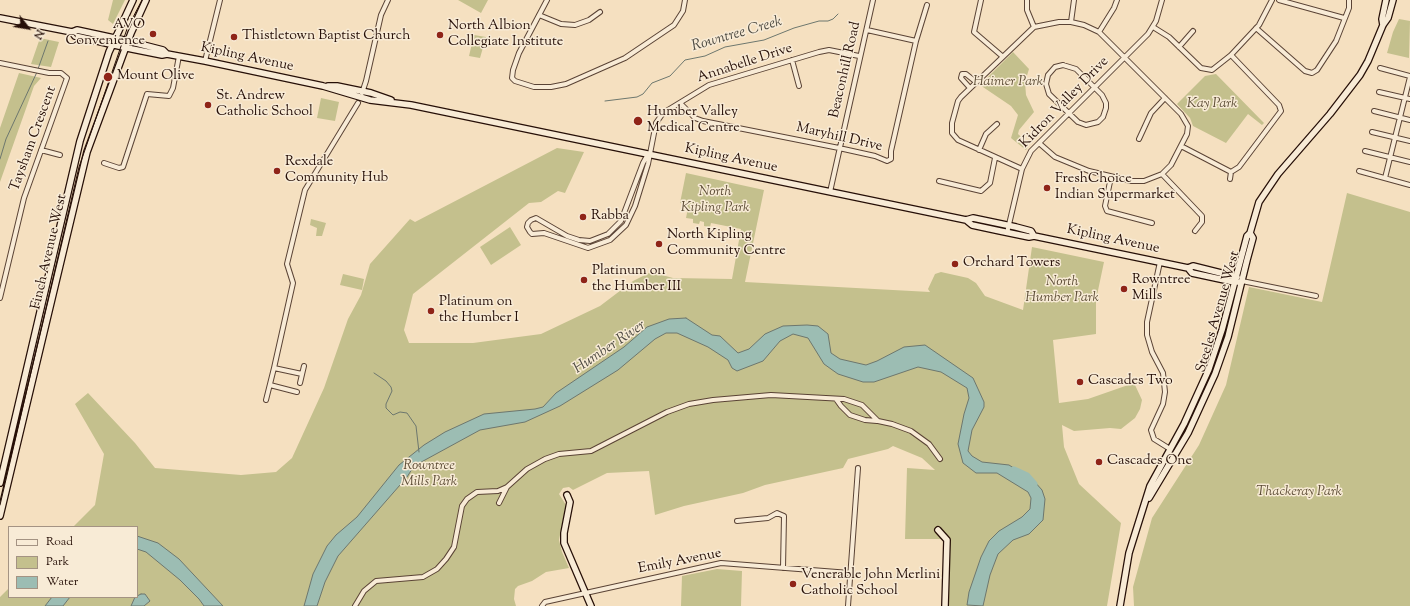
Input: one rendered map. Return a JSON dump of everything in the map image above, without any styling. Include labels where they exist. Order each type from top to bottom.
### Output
[{"type":"main road","name":"Finch Avenue West","points":[[0,483],[80,141],[112,44],[132,0]]},
{"type":"main road","name":"Finch Avenue West","points":[[0,516],[83,167],[125,48],[146,0]]},
{"type":"main road","name":"Steeles Avenue West","points":[[1383,25],[1382,19],[1386,0]]},
{"type":"main road","name":"Steeles Avenue West","points":[[1120,606],[1129,553],[1150,486],[1187,419],[1209,369],[1222,330],[1247,236],[1250,233],[1259,202],[1268,187],[1360,74],[1368,61],[1383,25],[1388,18],[1392,0]]},
{"type":"main road","name":"Kipling Avenue","points":[[0,18],[72,32],[77,30],[115,38],[163,50],[167,54]]},
{"type":"main road","name":"Kipling Avenue","points":[[72,32],[75,36],[125,48],[162,55],[167,54],[179,56],[323,86],[359,100],[397,102]]},
{"type":"main road","name":"Kipling Avenue","points":[[323,86],[337,86],[363,91],[397,102],[966,220],[973,218],[1031,231],[1034,236]]},
{"type":"main road","name":"Kipling Avenue","points":[[966,220],[972,225],[1007,233],[1029,237],[1034,236],[1188,268],[1194,266],[1236,275]]},
{"type":"main road","name":"Steeles Avenue West","points":[[1146,502],[1156,489],[1184,439],[1206,395],[1226,342],[1253,238],[1250,233]]},
{"type":"main road","name":"Kipling Avenue","points":[[1188,268],[1192,273],[1234,282],[1242,281]]},
{"type":"main road","points":[[1236,275],[1242,281]]},
{"type":"main road","points":[[567,495],[570,502],[564,533],[564,543],[591,606]]},
{"type":"main road","points":[[938,530],[947,540],[945,606]]},
{"type":"street","points":[[205,61],[220,0]]},
{"type":"street","points":[[266,400],[294,281],[286,264],[302,197],[312,177],[350,116],[363,91],[381,15],[388,0]]},
{"type":"street","points":[[547,0],[519,53],[512,70],[512,78],[515,81],[534,87],[551,87],[566,84],[625,58],[669,30],[679,19],[685,0]]},
{"type":"street","name":"Beaconhill Road","points":[[830,192],[873,0]]},
{"type":"street","points":[[981,0],[974,32],[1002,56]]},
{"type":"street","points":[[1027,0],[1027,10],[1034,27]]},
{"type":"street","points":[[1071,22],[1074,0]]},
{"type":"street","points":[[1099,32],[1114,8],[1117,0]]},
{"type":"street","name":"Kidron Valley Drive","points":[[1007,233],[1022,169],[1031,151],[1153,27],[1162,0]]},
{"type":"street","points":[[1153,27],[1163,32],[1205,70],[1217,68],[1231,56],[1256,28],[1265,15],[1272,0]]},
{"type":"street","points":[[1279,0],[1344,18]]},
{"type":"street","points":[[1256,28],[1305,71],[1312,73],[1317,70],[1331,51],[1349,8],[1349,0]]},
{"type":"street","name":"Maryhill Drive","points":[[680,103],[695,118],[703,121],[839,148],[875,156],[887,161],[891,159],[891,151],[916,41],[927,5]]},
{"type":"street","points":[[539,15],[561,24],[575,25],[589,20],[600,12]]},
{"type":"street","points":[[1022,169],[962,143],[952,133],[952,124],[958,101],[1002,56],[1034,27],[1059,22],[1071,22],[1084,25],[1099,32],[1185,118],[1188,126],[1187,134],[1170,165],[1162,174],[1149,180],[1139,182],[1089,171],[1054,157],[1039,143]]},
{"type":"street","points":[[866,30],[916,41]]},
{"type":"street","points":[[1180,47],[1193,31]]},
{"type":"street","name":"Annabelle Drive","points":[[648,154],[659,117],[709,85],[824,50],[860,56]]},
{"type":"street","points":[[104,163],[119,168],[123,167],[147,94],[169,96],[173,88],[179,56]]},
{"type":"street","points":[[1231,56],[1279,105],[1281,111],[1239,168],[1231,172]]},
{"type":"street","points":[[792,60],[799,86]]},
{"type":"street","name":"Taysham Crescent","points":[[0,63],[45,72],[61,73],[67,78],[24,198],[1,288],[0,298]]},
{"type":"street","points":[[1063,65],[1070,65],[1076,69],[1095,87],[1106,103],[1105,113],[1101,120],[1095,124],[1086,125],[1078,122],[1068,113],[1047,91],[1046,81],[1052,70],[1063,65]]},
{"type":"street","points":[[1380,68],[1410,76],[1385,178]]},
{"type":"street","points":[[970,88],[960,78],[962,74],[966,74],[976,82]]},
{"type":"street","points":[[1379,92],[1410,99]]},
{"type":"street","points":[[1139,139],[1151,113],[1165,98]]},
{"type":"street","points":[[1374,111],[1410,120]]},
{"type":"street","points":[[979,150],[986,134],[997,124]]},
{"type":"street","points":[[1372,132],[1410,141]]},
{"type":"street","points":[[1181,146],[1231,172]]},
{"type":"street","points":[[41,150],[60,155]]},
{"type":"street","points":[[1365,151],[1410,162]]},
{"type":"street","points":[[648,154],[648,164],[635,206],[626,225],[618,234],[605,243],[588,248],[544,234],[532,234],[527,227],[531,220],[536,218],[567,236],[590,242],[600,239],[613,231],[621,221],[629,204],[643,163],[648,154]]},
{"type":"street","points":[[939,181],[981,191],[990,183],[995,158]]},
{"type":"street","points":[[1359,171],[1410,185]]},
{"type":"street","points":[[1230,178],[1231,172]]},
{"type":"street","points":[[1162,174],[1202,216],[1202,222],[1195,231]]},
{"type":"street","points":[[1111,176],[1105,206],[1107,211],[1152,223]]},
{"type":"street","points":[[629,204],[635,206]]},
{"type":"street","points":[[1160,262],[1147,322],[1147,335],[1151,350],[1163,373],[1165,389],[1163,404],[1151,430],[1154,439],[1170,449]]},
{"type":"street","name":"Kipling Avenue","points":[[1242,281],[1316,296]]},
{"type":"street","points":[[300,383],[304,366]]},
{"type":"street","points":[[274,368],[302,374]]},
{"type":"street","points":[[270,385],[297,392]]},
{"type":"street","points":[[355,606],[364,591],[376,581],[423,577],[437,569],[454,547],[460,511],[467,499],[476,492],[498,491],[507,487],[527,469],[545,459],[559,454],[592,451],[667,412],[689,404],[720,399],[771,395],[836,399],[862,405],[878,421]]},
{"type":"street","points":[[836,399],[850,415],[865,420],[892,424],[911,431],[929,444],[940,458]]},
{"type":"street","points":[[848,606],[858,468]]},
{"type":"street","points":[[499,503],[507,487]]},
{"type":"street","points":[[737,521],[768,518],[777,513],[784,516],[783,568]]},
{"type":"street","name":"Emily Avenue","points":[[542,606],[545,602],[587,594],[721,563],[850,572]]},
{"type":"green space","points":[[113,0],[125,0],[113,24],[108,20]]},
{"type":"green space","points":[[458,0],[488,0],[481,13]]},
{"type":"green space","points":[[1399,19],[1410,21],[1409,58],[1387,53],[1393,32]]},
{"type":"green space","points":[[474,35],[486,37],[480,58],[469,56]]},
{"type":"green space","points":[[40,38],[59,42],[51,67],[31,64]]},
{"type":"green space","name":"Haimer Park","points":[[1013,52],[1029,69],[1025,82],[1026,95],[1034,112],[1019,130],[1018,134],[1029,144],[1026,150],[1011,138],[1018,115],[1011,106],[980,85]]},
{"type":"green space","points":[[19,73],[41,78],[34,86],[0,182],[0,128]]},
{"type":"green space","name":"Kay Park","points":[[1216,74],[1264,123],[1262,125],[1248,114],[1226,143],[1193,126],[1190,118],[1177,104],[1205,76]]},
{"type":"green space","points":[[321,98],[339,102],[335,121],[317,118]]},
{"type":"green space","name":"Rowntree Mills Park","points":[[557,148],[584,152],[565,193],[558,191],[541,202],[529,203],[413,294],[404,330],[409,343],[473,343],[541,334],[600,306],[633,281],[651,272],[673,278],[732,279],[741,229],[711,223],[710,227],[704,226],[704,222],[700,221],[699,224],[693,223],[693,219],[686,218],[688,208],[684,207],[685,204],[680,203],[686,173],[764,190],[745,282],[930,292],[928,289],[935,274],[941,272],[968,278],[976,283],[985,296],[1023,310],[1032,247],[1104,262],[1096,300],[1096,334],[1053,340],[1059,403],[1088,399],[1131,384],[1135,385],[1142,400],[1140,409],[1135,418],[1121,429],[1110,428],[1074,431],[1062,425],[1064,447],[1079,484],[1121,523],[1107,606],[947,606],[946,539],[905,539],[907,468],[935,470],[922,458],[893,446],[888,449],[848,459],[843,468],[765,485],[743,493],[684,506],[655,515],[649,471],[607,473],[573,490],[569,487],[563,488],[559,494],[566,505],[559,540],[562,552],[569,568],[546,572],[532,581],[518,586],[515,589],[514,599],[516,606],[0,606],[0,597],[8,589],[8,598],[138,598],[138,526],[74,526],[95,505],[104,454],[75,404],[88,393],[135,443],[155,468],[241,475],[276,472],[292,458],[324,388],[348,319],[361,295],[370,264],[410,219],[415,222]]},
{"type":"green space","name":"Thackeray Park","points":[[1347,193],[1410,212],[1410,606],[1134,606],[1133,587],[1152,518],[1199,445],[1226,385],[1249,287],[1322,302]]},
{"type":"green space","points":[[311,219],[326,223],[322,236],[316,236],[317,228],[310,225]]},
{"type":"green space","points":[[510,227],[521,245],[491,265],[480,247]]},
{"type":"green space","points":[[343,274],[364,279],[362,290],[340,285]]},
{"type":"green space","points":[[717,569],[742,571],[741,606],[681,606],[682,576]]},
{"type":"water","points":[[686,318],[712,335],[720,336],[738,353],[749,349],[765,334],[783,326],[818,326],[828,334],[831,353],[840,359],[866,365],[904,347],[925,345],[973,378],[984,402],[984,407],[972,430],[968,451],[972,456],[982,462],[1009,465],[1034,481],[1042,490],[1045,499],[1043,520],[1029,534],[1013,540],[998,554],[990,575],[983,606],[967,605],[969,592],[981,557],[989,541],[999,531],[1022,517],[1030,509],[1031,498],[1028,492],[997,473],[976,473],[963,463],[958,444],[969,398],[967,388],[941,372],[918,367],[874,382],[863,382],[838,374],[824,364],[808,338],[793,334],[780,341],[763,361],[737,371],[732,368],[728,360],[708,347],[677,333],[666,333],[655,339],[618,370],[560,406],[525,422],[480,430],[414,466],[407,477],[338,556],[325,582],[317,606],[304,606],[313,574],[327,546],[336,535],[357,517],[399,465],[424,445],[445,432],[484,414],[543,407],[556,393],[624,347],[647,327],[669,319]]},
{"type":"water","points":[[138,536],[158,543],[179,559],[223,606],[204,606],[180,580],[146,552],[138,549]]},
{"type":"water","points":[[145,594],[150,601],[144,606],[131,606],[135,598],[138,598],[138,596]]},
{"type":"water","points":[[51,598],[69,598],[63,606],[45,606]]},
{"type":"waterway","name":"Rowntree Creek","points":[[605,101],[637,97],[643,94],[652,83],[670,76],[685,60],[705,56],[725,47],[764,40],[794,28],[819,21],[828,21],[833,19],[838,14]]},
{"type":"waterway","points":[[38,69],[48,41]]},
{"type":"waterway","points":[[0,159],[6,139],[37,72]]},
{"type":"waterway","name":"Rowntree Creek","points":[[374,373],[386,381],[391,387],[392,391],[386,404],[386,408],[393,415],[400,412],[407,413],[416,426],[419,452]]},
{"type":"waterway","name":"Humber River","points":[[1014,470],[1027,476],[1034,484]]},
{"type":"tram line","points":[[0,505],[79,167],[127,29],[142,0]]},
{"type":"place","name":"AVO Convenience","points":[[153,34]]},
{"type":"place","name":"North Albion Collegiate Institute","points":[[440,35]]},
{"type":"place","name":"Thistletown Baptist Church","points":[[234,37]]},
{"type":"place","name":"Mount Olive","points":[[108,77]]},
{"type":"place","name":"St. Andrew Catholic School","points":[[208,105]]},
{"type":"place","name":"Humber Valley Medical Centre","points":[[638,121]]},
{"type":"place","name":"Rexdale Community Hub","points":[[277,171]]},
{"type":"place","name":"FreshChoice Indian Supermarket","points":[[1047,188]]},
{"type":"place","name":"Rabba","points":[[583,217]]},
{"type":"place","name":"North Kipling Community Centre","points":[[659,244]]},
{"type":"place","name":"Orchard Towers","points":[[955,264]]},
{"type":"place","name":"Platinum on the Humber III","points":[[584,280]]},
{"type":"place","name":"Rowntree Mills","points":[[1124,289]]},
{"type":"place","name":"Platinum on the Humber I","points":[[431,311]]},
{"type":"place","name":"Cascades Two","points":[[1080,382]]},
{"type":"place","name":"Cascades One","points":[[1099,462]]},
{"type":"place","name":"Venerable John Merlini Catholic School","points":[[793,584]]},
{"type":"park label","name":"North Kipling Park","points":[[715,202]]},
{"type":"park label","name":"North Humber Park","points":[[1062,292]]}]
